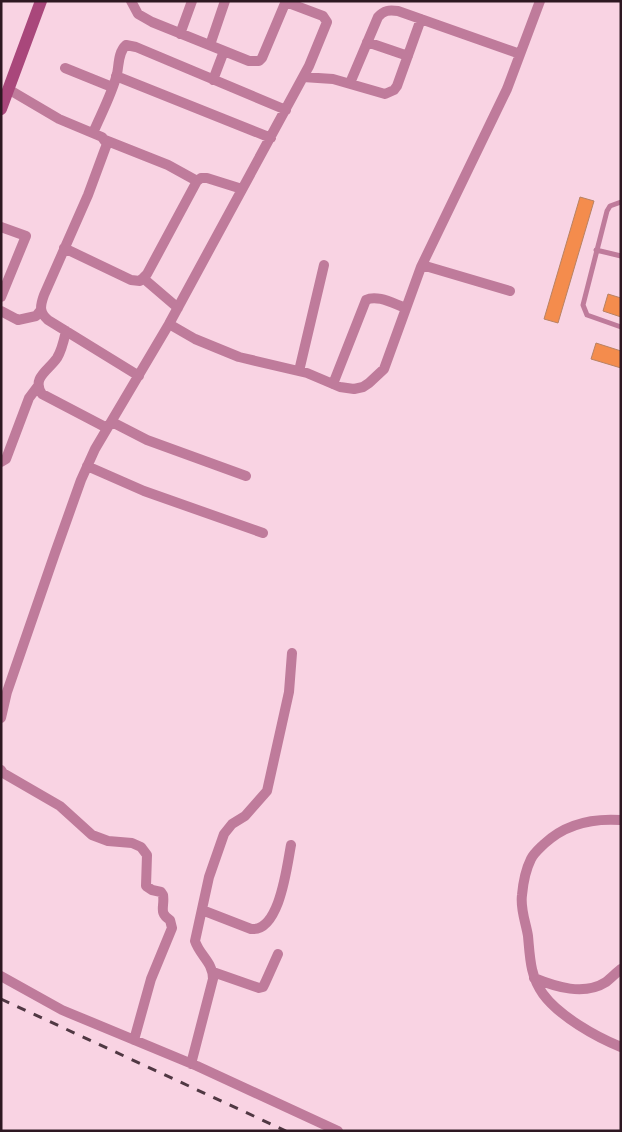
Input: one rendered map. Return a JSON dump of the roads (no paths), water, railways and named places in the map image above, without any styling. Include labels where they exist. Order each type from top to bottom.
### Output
[{"type":"street","points":[[41,1],[4,98],[93,132],[105,140],[168,165],[197,181]]},
{"type":"street","points":[[1,718],[7,692],[55,553],[95,449],[178,308],[303,78],[325,29],[326,18],[286,2],[259,60],[249,61],[152,22],[138,14],[131,1]]},
{"type":"street","points":[[180,34],[192,1]]},
{"type":"street","points":[[210,45],[225,1]]},
{"type":"street","points":[[169,324],[195,339],[239,357],[299,371],[340,387],[354,389],[363,387],[380,374],[387,362],[422,265],[507,89],[540,1]]},
{"type":"street","points":[[350,83],[378,17],[381,12],[390,10],[398,11],[520,54]]},
{"type":"street","points":[[303,78],[328,78],[384,94],[394,90],[421,19]]},
{"type":"street","points":[[368,42],[408,56]]},
{"type":"street","points":[[93,132],[116,76],[120,55],[123,48],[130,45],[286,110]]},
{"type":"street","points":[[213,80],[224,52]]},
{"type":"street","points":[[65,68],[112,87]]},
{"type":"street","points":[[116,76],[271,138]]},
{"type":"street","points":[[105,140],[105,149],[44,295],[41,310],[42,315],[48,320],[138,376]]},
{"type":"street","points":[[64,248],[131,280],[140,281],[197,181],[206,178],[242,189]]},
{"type":"street","points":[[1,226],[26,236],[6,272],[1,297]]},
{"type":"street","points":[[299,371],[324,264]]},
{"type":"street","points":[[422,265],[510,291]]},
{"type":"street","points":[[143,278],[178,308]]},
{"type":"street","points":[[333,384],[366,300],[372,298],[381,299],[406,308]]},
{"type":"street","points":[[1,311],[18,320],[36,316],[41,310]]},
{"type":"street","points":[[1,462],[6,459],[29,398],[38,386],[43,372],[60,352],[66,332]]},
{"type":"street","points":[[38,386],[42,394],[110,425],[246,476]]},
{"type":"street","points":[[88,466],[144,491],[264,533]]},
{"type":"street","points":[[192,1064],[213,979],[210,963],[198,949],[195,941],[209,877],[224,834],[232,824],[245,816],[267,791],[289,692],[292,653]]},
{"type":"street","points":[[1,770],[3,773],[60,806],[92,835],[108,841],[132,843],[141,847],[147,855],[146,886],[163,894],[162,911],[165,917],[170,920],[172,928],[150,979],[134,1040]]},
{"type":"street","points":[[621,820],[595,820],[568,828],[546,842],[534,854],[531,860],[522,896],[529,960],[534,978],[544,995],[563,1012],[607,1042],[621,1048]]},
{"type":"street","points":[[202,910],[252,929],[266,924],[274,912],[285,877],[291,845]]},
{"type":"street","points":[[213,972],[258,988],[263,987],[278,954]]},
{"type":"street","points":[[534,978],[562,988],[586,989],[606,982],[621,969]]},
{"type":"street","points":[[1,976],[62,1010],[192,1064],[338,1131]]},
{"type":"lane","points":[[621,202],[610,206],[607,211],[583,305],[587,315],[621,327]]},
{"type":"lane","points":[[596,250],[621,256]]},
{"type":"railway","points":[[1,999],[286,1131]]}]
